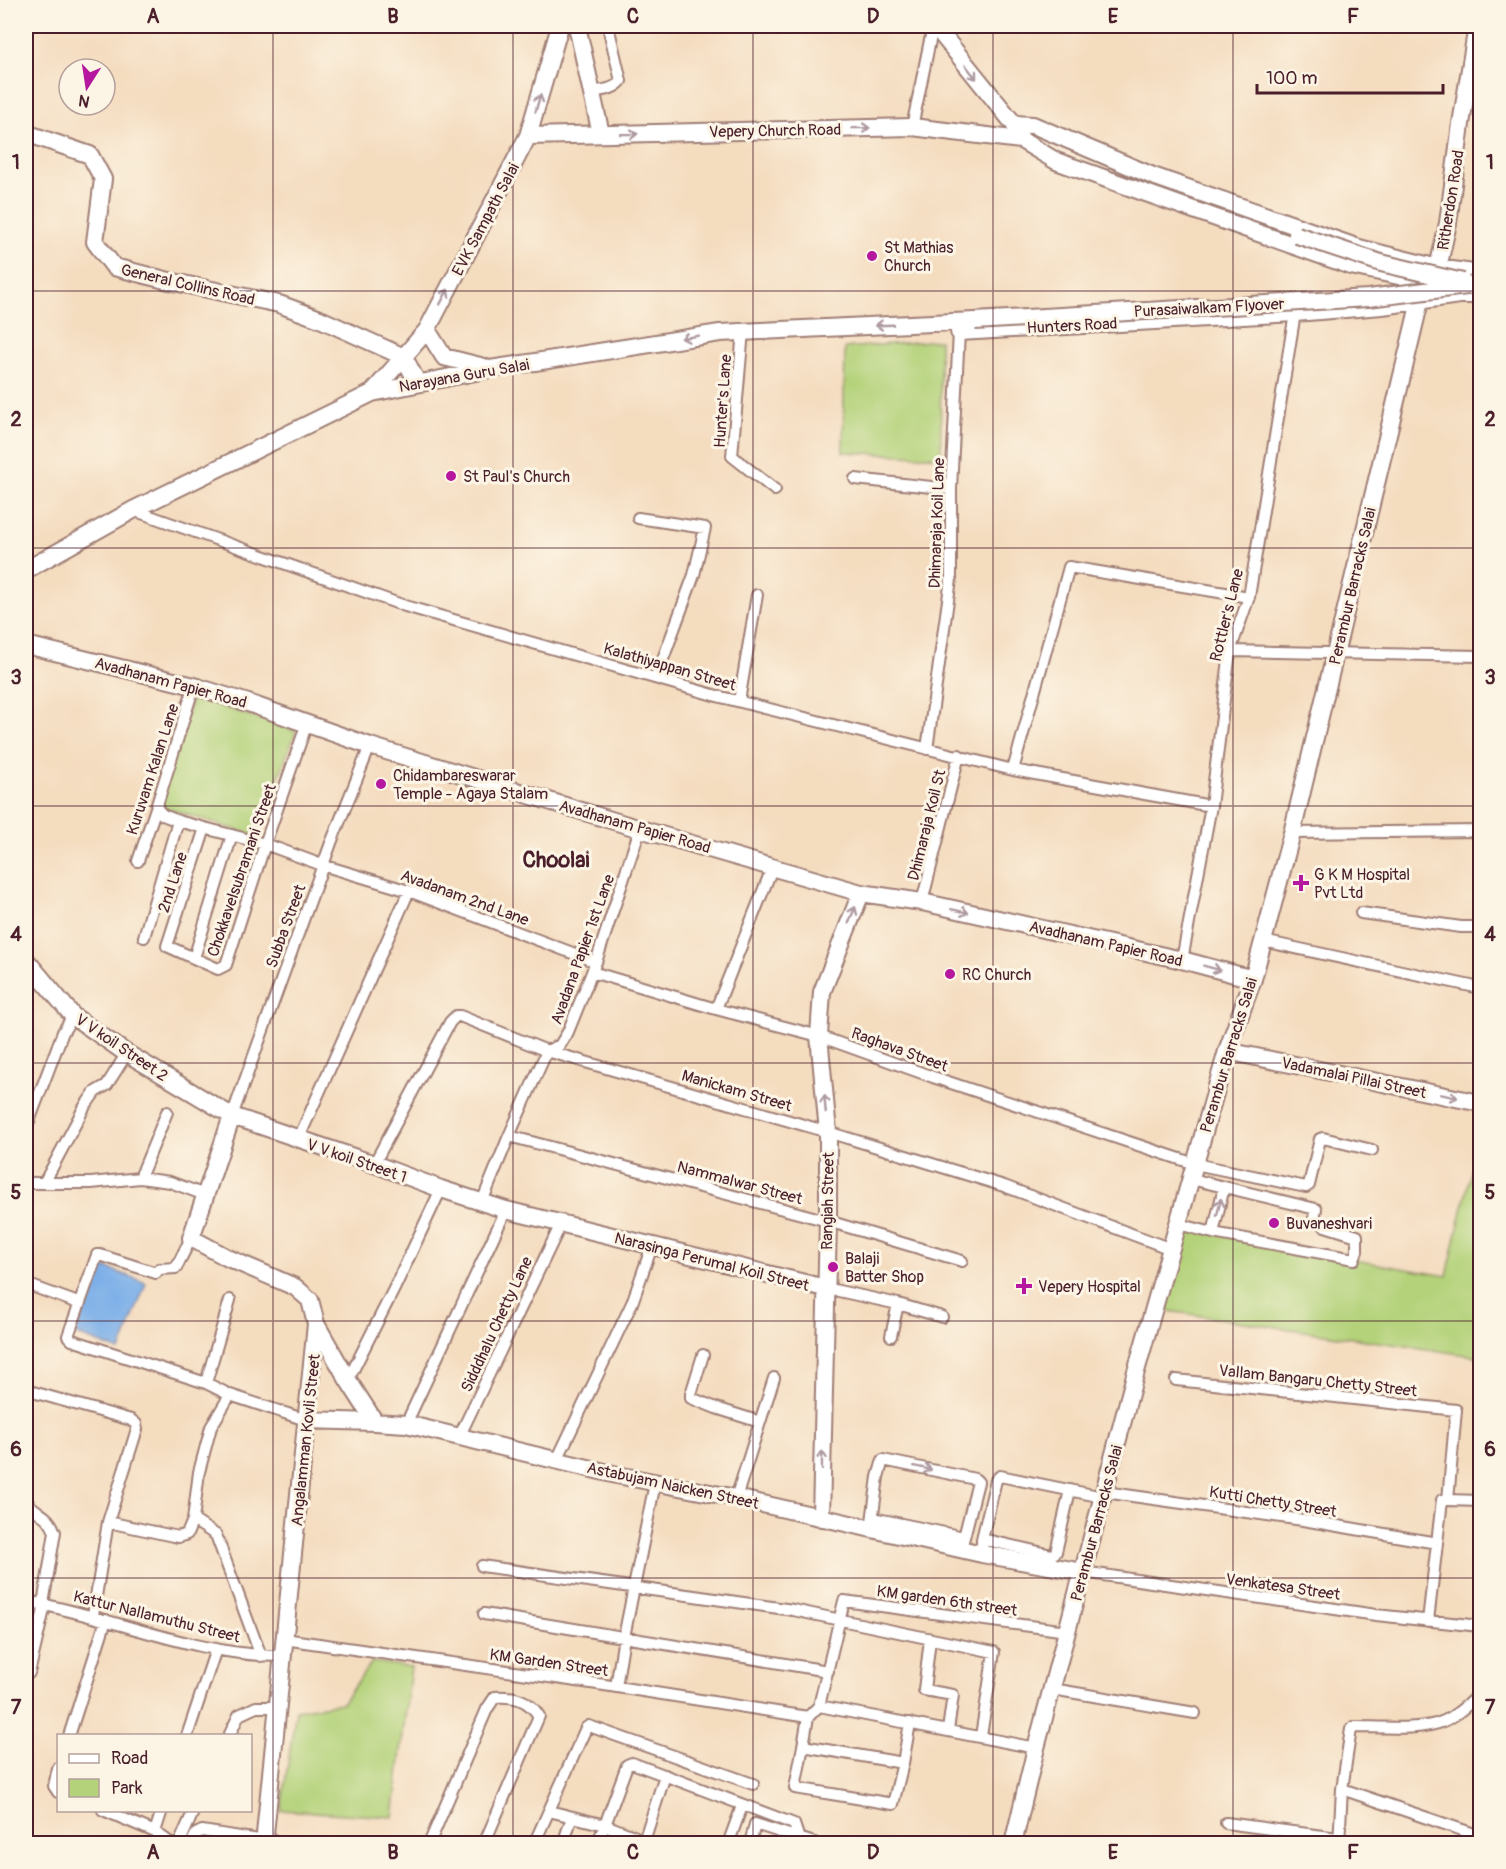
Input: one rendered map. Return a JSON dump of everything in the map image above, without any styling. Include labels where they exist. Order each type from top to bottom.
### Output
[{"type":"street","name":"EVK Sampath Salai","points":[[372,393],[427,330],[528,136],[560,26]]},
{"type":"street","points":[[577,26],[601,134]]},
{"type":"street","points":[[591,92],[618,86],[621,81],[608,26]]},
{"type":"street","points":[[934,26],[1014,124],[1021,140],[1056,160],[1351,266],[1389,282],[1424,290]]},
{"type":"street","points":[[912,127],[934,26]]},
{"type":"street","name":"Ritherdon Road","points":[[1438,268],[1448,223],[1477,26]]},
{"type":"street","points":[[1014,124],[1039,140],[1172,193],[1381,263],[1479,285]]},
{"type":"street","points":[[1014,124],[1033,125],[1153,176],[1359,248],[1438,268],[1479,285]]},
{"type":"street","name":"Vepery Church Road","points":[[528,136],[912,127],[1021,140]]},
{"type":"street","name":"General Collins Road","points":[[26,133],[90,155],[103,179],[95,242],[114,267],[279,304],[320,319],[404,357]]},
{"type":"street","points":[[1351,266],[1359,248]]},
{"type":"street","name":"Perambur Barracks Salai","points":[[1013,1844],[1103,1495],[1227,1051],[1253,979],[1292,833],[1424,290],[1438,268]]},
{"type":"street","points":[[1382,306],[1389,282]]},
{"type":"street","points":[[943,323],[960,314],[1159,304],[1389,282]]},
{"type":"street","name":"Hunters Road","points":[[959,332],[1382,306],[1424,290],[1459,295],[1479,285]]},
{"type":"street","name":"Purasaiwalkam Flyover","points":[[943,323],[1368,298],[1479,285]]},
{"type":"street","name":"Rottler's Lane","points":[[1182,960],[1211,806],[1230,651],[1249,597],[1295,313]]},
{"type":"street","points":[[943,323],[959,332]]},
{"type":"street","name":"Narayana Guru Salai","points":[[26,569],[133,510],[372,393],[417,382],[490,369],[720,333],[943,323]]},
{"type":"street","points":[[427,330],[444,357],[490,369]]},
{"type":"street","name":"Hunter's Lane","points":[[743,331],[732,456],[775,490]]},
{"type":"street","name":"Dhimaraja Koil Lane","points":[[927,749],[951,579],[951,489],[959,332]]},
{"type":"street","points":[[404,357],[417,382]]},
{"type":"street","points":[[855,479],[951,489]]},
{"type":"street","name":"Kalathiyappan Street","points":[[133,510],[405,606],[739,701],[1013,770],[1211,806]]},
{"type":"street","points":[[638,518],[705,528],[694,575],[656,678]]},
{"type":"street","points":[[1013,770],[1070,567],[1249,597]]},
{"type":"street","points":[[739,701],[757,595]]},
{"type":"street","name":"Avadhanam Papier Road","points":[[26,645],[194,686],[370,746],[640,829],[861,893],[922,902],[1182,960],[1253,979]]},
{"type":"street","points":[[1230,651],[1480,656]]},
{"type":"street","name":"Kuruvam Kalan Lane","points":[[138,861],[194,686]]},
{"type":"street","name":"Chokkavelsubramani Street","points":[[167,946],[218,969],[226,965],[265,844],[308,723]]},
{"type":"street","name":"Subba Street","points":[[232,1116],[322,865],[370,746]]},
{"type":"street","name":"Dhimaraja Koil St","points":[[922,902],[959,755]]},
{"type":"street","name":"Avadanam 2nd Lane","points":[[156,808],[163,815],[178,821],[265,844],[322,865],[409,891],[594,967]]},
{"type":"street","points":[[144,937],[178,821]]},
{"type":"street","name":"2nd Lane","points":[[167,946],[206,828]]},
{"type":"street","name":"Avadana Papier 1st Lane","points":[[482,1202],[547,1051],[560,1045],[568,1032],[594,967],[640,829]]},
{"type":"street","points":[[1292,833],[1480,831]]},
{"type":"street","points":[[194,958],[232,835]]},
{"type":"street","points":[[716,1009],[773,866]]},
{"type":"street","points":[[298,1140],[409,891]]},
{"type":"street","name":"Rangiah Street","points":[[821,1518],[828,1132],[819,1036],[822,992],[861,893]]},
{"type":"street","points":[[1361,913],[1461,927],[1480,927]]},
{"type":"street","points":[[1263,941],[1480,988]]},
{"type":"street","name":"V V koil Street 2","points":[[26,960],[74,1016],[127,1053],[232,1116]]},
{"type":"street","name":"Raghava Street","points":[[594,967],[716,1009],[819,1036],[1193,1171]]},
{"type":"street","points":[[26,1129],[63,1032],[74,1016]]},
{"type":"street","name":"Manickam Street","points":[[374,1164],[452,1018],[460,1016],[547,1051],[828,1132],[1004,1186],[1171,1249]]},
{"type":"street","name":"Vadamalai Pillai Street","points":[[1227,1051],[1480,1103]]},
{"type":"street","points":[[44,1183],[85,1106],[95,1092],[107,1085],[127,1053]]},
{"type":"street","points":[[140,1178],[167,1112]]},
{"type":"street","points":[[232,1116],[191,1238],[176,1268],[159,1269],[156,1273],[99,1254],[78,1303],[68,1334],[70,1339],[206,1383],[230,1395],[306,1420]]},
{"type":"street","name":"V V koil Street 1","points":[[232,1116],[482,1202]]},
{"type":"street","name":"Nammalwar Street","points":[[509,1136],[828,1221],[962,1261]]},
{"type":"street","points":[[1193,1171],[1306,1187],[1309,1185],[1320,1139],[1372,1150]]},
{"type":"street","points":[[1178,1224],[1213,1233],[1354,1259],[1357,1251],[1357,1236],[1321,1224],[1314,1218],[1316,1209],[1224,1187],[1193,1171]]},
{"type":"street","points":[[26,1183],[91,1183],[140,1178],[170,1182],[205,1195]]},
{"type":"street","points":[[1213,1233],[1224,1187]]},
{"type":"street","points":[[348,1380],[441,1189]]},
{"type":"street","name":"Narasinga Perumal Koil Street","points":[[482,1202],[561,1224],[898,1304],[942,1317]]},
{"type":"street","points":[[405,1424],[506,1210]]},
{"type":"street","name":"Sidddhalu Chetty Lane","points":[[459,1437],[561,1224]]},
{"type":"street","name":"Angalamman Kovli Street","points":[[191,1238],[228,1258],[295,1287],[310,1300],[316,1324],[265,1841]]},
{"type":"street","points":[[557,1460],[632,1303],[652,1246]]},
{"type":"street","points":[[26,1284],[78,1303]]},
{"type":"street","points":[[206,1383],[230,1300]]},
{"type":"street","points":[[891,1336],[898,1304]]},
{"type":"street","points":[[316,1324],[375,1422]]},
{"type":"street","points":[[703,1355],[691,1398],[760,1422]]},
{"type":"street","points":[[736,1498],[774,1378]]},
{"type":"street","name":"Vallam Bangaru Chetty Street","points":[[1176,1380],[1456,1410],[1448,1500]]},
{"type":"street","points":[[26,1390],[131,1420],[136,1424],[137,1429],[108,1522],[93,1615]]},
{"type":"street","points":[[108,1522],[178,1537],[187,1534],[194,1520],[199,1472],[211,1427],[230,1395]]},
{"type":"street","name":"Astabujam Naicken Street","points":[[306,1420],[405,1424],[655,1483],[736,1498],[821,1518],[872,1524],[982,1546],[1083,1572]]},
{"type":"street","points":[[872,1524],[880,1465],[886,1460],[977,1480],[963,1543]]},
{"type":"street","name":"Kutti Chetty Street","points":[[982,1546],[996,1480],[1000,1476],[1070,1490],[1304,1520],[1437,1543]]},
{"type":"street","points":[[616,1687],[655,1483]]},
{"type":"street","points":[[982,1546],[1052,1555],[1056,1552],[1070,1490]]},
{"type":"street","points":[[1428,1622],[1442,1500],[1480,1502]]},
{"type":"street","points":[[26,1501],[32,1510],[43,1514],[51,1521],[55,1532],[44,1604],[29,1673]]},
{"type":"street","points":[[194,1520],[216,1535],[261,1656]]},
{"type":"street","points":[[483,1566],[792,1611],[994,1652],[981,1737]]},
{"type":"street","name":"Venkatesa Street","points":[[1083,1572],[1428,1622],[1480,1626]]},
{"type":"street","name":"KM garden 6th street","points":[[838,1620],[844,1600],[1067,1631]]},
{"type":"street","name":"Kattur Nallamuthu Street","points":[[26,1601],[93,1615],[216,1649],[261,1656],[282,1656]]},
{"type":"street","points":[[484,1614],[828,1671]]},
{"type":"street","points":[[70,1734],[106,1620]]},
{"type":"street","points":[[838,1620],[819,1706],[808,1717],[795,1788],[893,1804],[910,1722]]},
{"type":"street","name":"KM Garden Street","points":[[285,1639],[808,1717]]},
{"type":"street","points":[[930,1639],[924,1690],[953,1695],[948,1730]]},
{"type":"street","points":[[188,1734],[216,1649]]},
{"type":"street","points":[[1052,1689],[1195,1713]]},
{"type":"street","points":[[1226,1823],[1338,1841],[1342,1788],[1351,1729],[1354,1727],[1401,1727],[1444,1721],[1464,1707],[1480,1691]]},
{"type":"street","points":[[429,1844],[487,1709],[495,1697],[510,1697],[531,1704],[538,1716],[484,1844]]},
{"type":"street","points":[[819,1706],[1036,1748]]},
{"type":"street","points":[[230,1734],[238,1716],[256,1707],[277,1707]]},
{"type":"street","points":[[534,1844],[586,1728],[589,1726],[753,1784]]},
{"type":"street","points":[[803,1746],[903,1763]]},
{"type":"street","points":[[597,1844],[629,1763],[794,1824],[799,1839]]},
{"type":"street","points":[[57,1772],[54,1782],[57,1790]]},
{"type":"street","points":[[549,1811],[605,1825],[643,1839],[665,1775]]},
{"type":"street","points":[[1342,1788],[1480,1836]]},
{"type":"street","points":[[728,1844],[742,1806]]},
{"type":"street","points":[[108,1812],[155,1832],[172,1844]]},
{"type":"street","points":[[155,1832],[161,1812]]},
{"type":"street","points":[[179,1844],[193,1812]]},
{"type":"street","points":[[565,1838],[572,1817]]},
{"type":"street","points":[[750,1844],[755,1824],[818,1844]]},
{"type":"street","points":[[191,1844],[196,1834],[202,1831],[284,1844]]},
{"type":"green space","points":[[940,340],[941,457],[843,452],[845,348]]},
{"type":"green space","points":[[193,697],[296,731],[256,836],[153,804]]},
{"type":"green space","points":[[1472,1167],[1480,1168],[1480,1357],[1161,1310],[1185,1225],[1354,1260],[1447,1276]]},
{"type":"green space","points":[[372,1662],[411,1667],[393,1817],[281,1810],[296,1710],[342,1703]]},
{"type":"water","points":[[102,1266],[146,1283],[120,1351],[75,1334]]},
{"type":"place","name":"St Mathias Church","points":[[872,256]]},
{"type":"place","name":"St Paul's Church","points":[[451,476]]},
{"type":"place","name":"Chidambareswarar Temple - Agaya Stalam","points":[[381,784]]},
{"type":"place","name":"G K M Hospital Pvt Ltd","points":[[1301,883]]},
{"type":"place","name":"RC Church","points":[[950,974]]},
{"type":"place","name":"Buvaneshvari","points":[[1274,1223]]},
{"type":"place","name":"Balaji Batter Shop","points":[[833,1267]]},
{"type":"place","name":"Vepery Hospital","points":[[1024,1286]]},
{"type":"district","name":"Choolai","points":[[556,859]]}]
